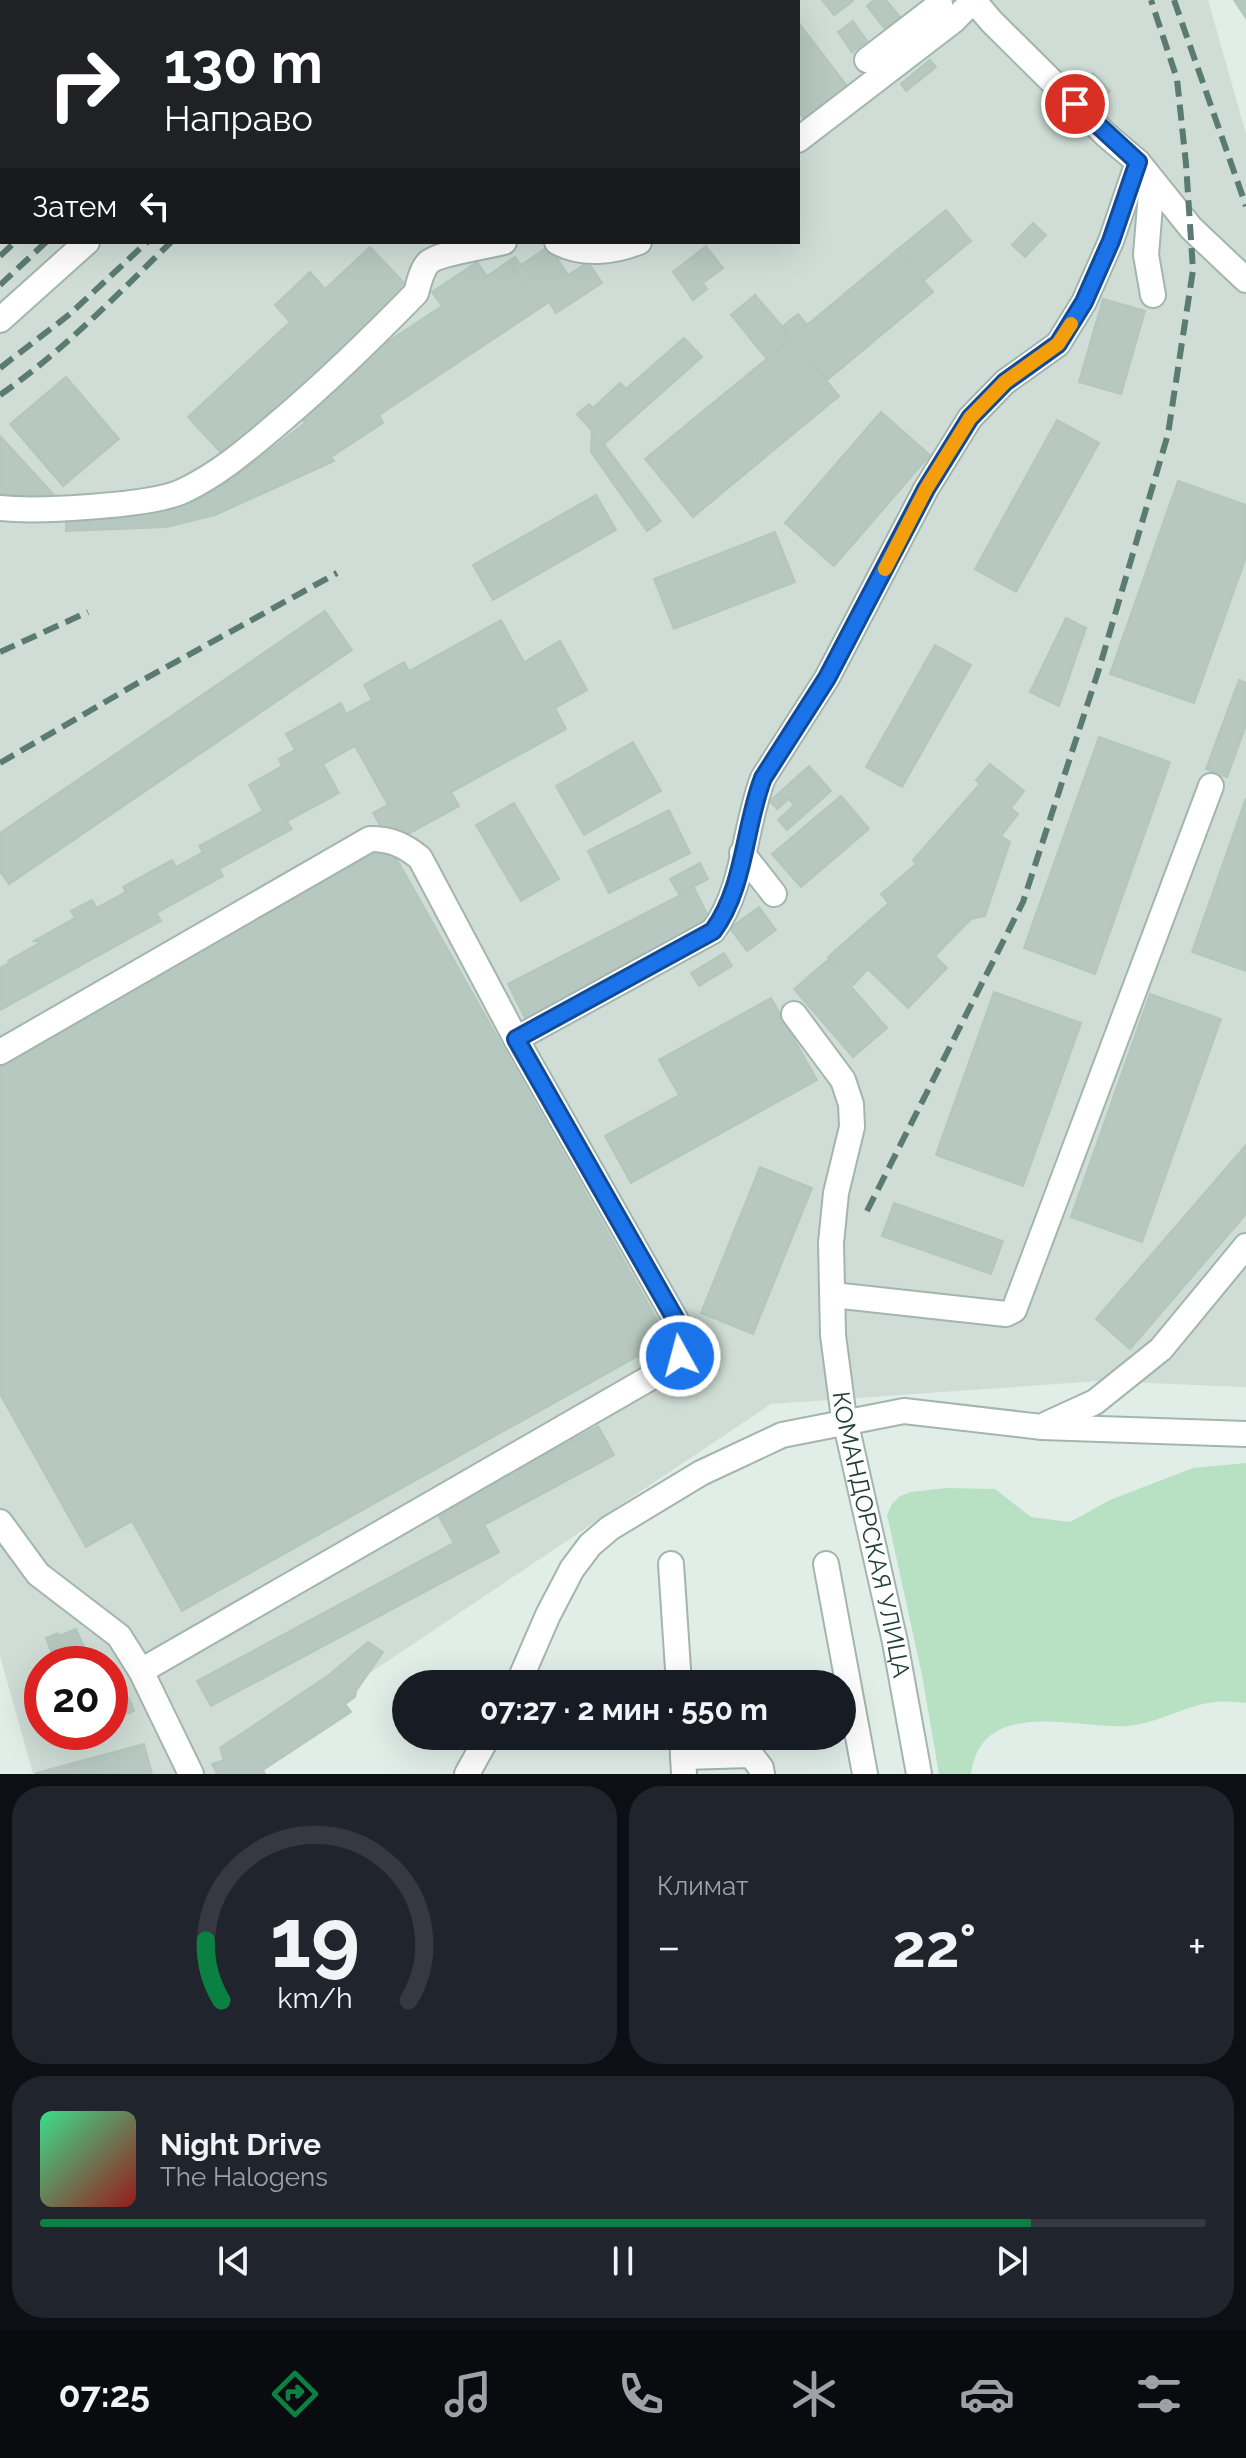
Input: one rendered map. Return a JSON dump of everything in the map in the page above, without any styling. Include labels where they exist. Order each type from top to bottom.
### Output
[{"type":"street","points":[[867,60],[944,8],[973,0],[1145,171],[1191,228],[1246,280]]},
{"type":"street","points":[[800,138],[944,8]]},
{"type":"street","points":[[1145,171],[1146,255],[1153,295]]},
{"type":"street","points":[[516,1039],[713,931],[723,918],[738,876],[763,778],[827,678],[926,489],[970,418],[1005,382],[1058,344],[1084,302],[1145,171]]},
{"type":"street","points":[[0,320],[85,244]]},
{"type":"street","points":[[0,508],[44,509],[129,502],[179,493],[228,466],[297,407],[416,293],[422,272],[433,259],[496,244]]},
{"type":"street","points":[[561,244],[591,252],[635,244]]},
{"type":"street","points":[[833,1295],[1006,1314],[1014,1310],[1211,786]]},
{"type":"street","points":[[0,1052],[370,839],[403,844],[420,858],[516,1039],[681,1329],[683,1346],[674,1364],[141,1671]]},
{"type":"street","points":[[742,853],[774,894]]},
{"type":"street","name":"КОМАНДОРСКАЯ УЛИЦА","points":[[794,1014],[843,1080],[851,1104],[852,1127],[836,1193],[831,1243],[833,1335],[846,1424],[895,1642],[919,1774]]},
{"type":"street","points":[[1042,1427],[1095,1402],[1150,1359],[1246,1246]]},
{"type":"street","points":[[524,1670],[572,1569],[590,1545],[610,1528],[725,1460],[782,1435],[904,1411],[1042,1427],[1246,1434]]},
{"type":"street","points":[[0,1522],[38,1574],[119,1636],[141,1671],[191,1774]]},
{"type":"street","points":[[671,1564],[678,1670]]},
{"type":"street","points":[[826,1564],[865,1774]]},
{"type":"street","points":[[467,1774],[480,1750]]},
{"type":"street","points":[[683,1756],[751,1755],[762,1774]]},
{"type":"shaded area","points":[[800,0],[1208,0],[1246,134],[1246,1387],[1099,1381],[771,1404],[219,1774],[33,1774],[26,1750],[128,1750],[128,1646],[24,1646],[24,1742],[0,1656],[0,244],[800,244]]},
{"type":"green space","points":[[1246,1463],[1246,1703],[1204,1704],[1138,1725],[1034,1722],[1011,1725],[992,1734],[978,1750],[971,1774],[939,1774],[922,1675],[887,1515],[892,1504],[900,1496],[911,1492],[946,1488],[995,1489],[1031,1517],[1070,1522],[1110,1500],[1193,1468]]},
{"type":"building","points":[[822,0],[853,0],[853,1],[834,15]]},
{"type":"building","points":[[874,0],[886,0],[901,18],[886,30],[867,6]]},
{"type":"building","points":[[1234,0],[1246,0],[1246,18]]},
{"type":"building","points":[[853,21],[867,41],[852,52],[838,32]]},
{"type":"building","points":[[800,25],[851,91],[808,124],[800,114]]},
{"type":"building","points":[[930,60],[936,67],[906,91],[901,84]]},
{"type":"building","points":[[1093,73],[1110,91],[1098,102],[1081,84]]},
{"type":"building","points":[[946,210],[971,241],[923,281],[897,250]]},
{"type":"building","points":[[1033,223],[1046,235],[1025,257],[1012,245]]},
{"type":"building","points":[[549,246],[568,275],[588,262],[602,283],[556,313],[549,302],[540,308],[509,261],[515,257],[521,265]]},
{"type":"building","points":[[706,246],[723,268],[703,283],[707,289],[693,300],[673,272]]},
{"type":"building","points":[[370,247],[408,287],[225,457],[188,417],[290,322],[275,305],[310,272],[325,289]]},
{"type":"building","points":[[897,250],[933,292],[827,380],[782,327],[798,314],[807,325]]},
{"type":"building","points":[[509,261],[540,308],[379,415],[383,423],[331,457],[334,461],[215,515],[166,527],[66,531],[66,517],[160,512],[159,508],[192,502],[230,481],[305,423],[299,415],[344,383],[339,374],[442,306],[432,292],[477,262],[487,276]]},
{"type":"building","points":[[755,295],[792,338],[767,359],[731,315]]},
{"type":"building","points":[[1103,299],[1145,311],[1121,394],[1079,382]]},
{"type":"building","points":[[684,338],[702,357],[604,444],[661,521],[647,531],[591,452],[592,431],[577,414],[589,404],[593,408],[620,383],[626,389]]},
{"type":"building","points":[[792,338],[839,396],[693,517],[645,459]]},
{"type":"building","points":[[66,377],[119,439],[63,486],[10,424]]},
{"type":"building","points":[[881,412],[930,455],[834,566],[785,523]]},
{"type":"building","points":[[1057,420],[1099,443],[1016,592],[975,569]]},
{"type":"building","points":[[0,436],[55,496],[49,502],[0,499]]},
{"type":"building","points":[[1178,481],[1246,505],[1246,557],[1194,703],[1110,674]]},
{"type":"building","points":[[596,495],[616,530],[493,600],[473,565]]},
{"type":"building","points":[[775,532],[795,582],[674,629],[654,579]]},
{"type":"building","points":[[325,611],[352,650],[9,884],[0,871],[0,833]]},
{"type":"building","points":[[1066,618],[1086,628],[1059,706],[1030,692]]},
{"type":"building","points":[[501,620],[524,662],[560,641],[587,690],[555,708],[566,729],[451,792],[459,806],[401,838],[394,826],[384,832],[373,813],[388,805],[355,746],[323,764],[339,793],[287,821],[292,829],[219,869],[223,876],[156,913],[161,921],[0,1010],[0,968],[41,942],[34,941],[75,918],[71,911],[92,900],[97,908],[126,892],[123,887],[172,860],[176,867],[203,852],[199,846],[263,811],[249,785],[282,766],[279,759],[295,750],[286,734],[341,703],[346,714],[372,700],[364,685],[404,662],[409,671]]},
{"type":"building","points":[[935,645],[971,665],[902,787],[866,767]]},
{"type":"building","points":[[1239,680],[1246,683],[1246,725],[1227,777],[1206,769]]},
{"type":"building","points":[[1099,737],[1170,762],[1095,974],[1024,948]]},
{"type":"building","points":[[633,742],[661,791],[584,835],[556,786]]},
{"type":"building","points":[[990,764],[1024,791],[1011,808],[1018,814],[1001,836],[1010,842],[985,916],[971,919],[935,956],[947,968],[908,1008],[868,969],[853,985],[828,957],[889,903],[881,894],[916,864],[913,860],[980,784],[976,780]]},
{"type":"building","points":[[809,766],[831,791],[787,830],[778,820],[794,805],[789,799],[777,809],[770,801]]},
{"type":"building","points":[[841,796],[869,829],[801,887],[772,854]]},
{"type":"building","points":[[1246,798],[1246,971],[1192,952]]},
{"type":"building","points":[[514,803],[559,879],[521,901],[476,825]]},
{"type":"building","points":[[669,810],[690,853],[609,893],[588,851]]},
{"type":"building","points":[[388,844],[668,1339],[182,1611],[132,1521],[86,1547],[0,1394],[0,1062]]},
{"type":"building","points":[[700,863],[708,879],[679,894],[670,879]]},
{"type":"building","points":[[694,888],[711,922],[525,1018],[508,984]]},
{"type":"building","points":[[759,907],[776,930],[747,951],[730,928]]},
{"type":"building","points":[[724,953],[732,966],[699,986],[691,973]]},
{"type":"building","points":[[828,960],[887,1028],[853,1057],[794,989]]},
{"type":"building","points":[[994,992],[1081,1023],[1023,1186],[936,1155]]},
{"type":"building","points":[[1150,994],[1221,1019],[1142,1242],[1071,1217]]},
{"type":"building","points":[[771,998],[817,1080],[631,1183],[605,1136],[679,1095],[659,1060]]},
{"type":"building","points":[[1246,1145],[1246,1214],[1130,1349],[1096,1319]]},
{"type":"building","points":[[760,1167],[812,1188],[753,1334],[701,1313]]},
{"type":"building","points":[[894,1203],[1003,1241],[991,1274],[882,1236]]},
{"type":"building","points":[[598,1426],[614,1455],[484,1525],[499,1552],[211,1706],[197,1681],[454,1543],[437,1513]]},
{"type":"building","points":[[76,1629],[83,1646],[49,1646],[46,1638],[58,1633],[59,1636]]},
{"type":"building","points":[[368,1642],[383,1652],[355,1697],[345,1704],[351,1712],[263,1770],[265,1774],[217,1774],[212,1764],[224,1760],[220,1748],[329,1675]]},
{"type":"building","points":[[128,1698],[134,1711],[128,1713]]},
{"type":"building","points":[[144,1744],[152,1774],[36,1773],[128,1750]]},
{"type":"railway","points":[[867,1211],[1023,902],[1099,669],[1168,434],[1193,270],[1177,79],[1151,0]]},
{"type":"railway","points":[[1174,0],[1246,206]]},
{"type":"railway","points":[[0,256],[13,244]]},
{"type":"railway","points":[[0,285],[44,244]]},
{"type":"railway","points":[[0,368],[70,314],[145,244]]},
{"type":"railway","points":[[0,395],[67,342],[169,244]]},
{"type":"railway","points":[[0,763],[337,573]]},
{"type":"railway","points":[[0,652],[88,612]]},
{"type":"slow traffic","points":[[885,569],[926,489],[970,418],[1005,382],[1058,344],[1071,324]]},
{"type":"route","points":[[680,1356],[683,1346],[681,1329],[516,1039],[713,931],[723,918],[738,876],[763,778],[827,678],[926,489],[970,418],[1005,382],[1058,344],[1084,302],[1111,241],[1138,162],[1075,104]]}]
